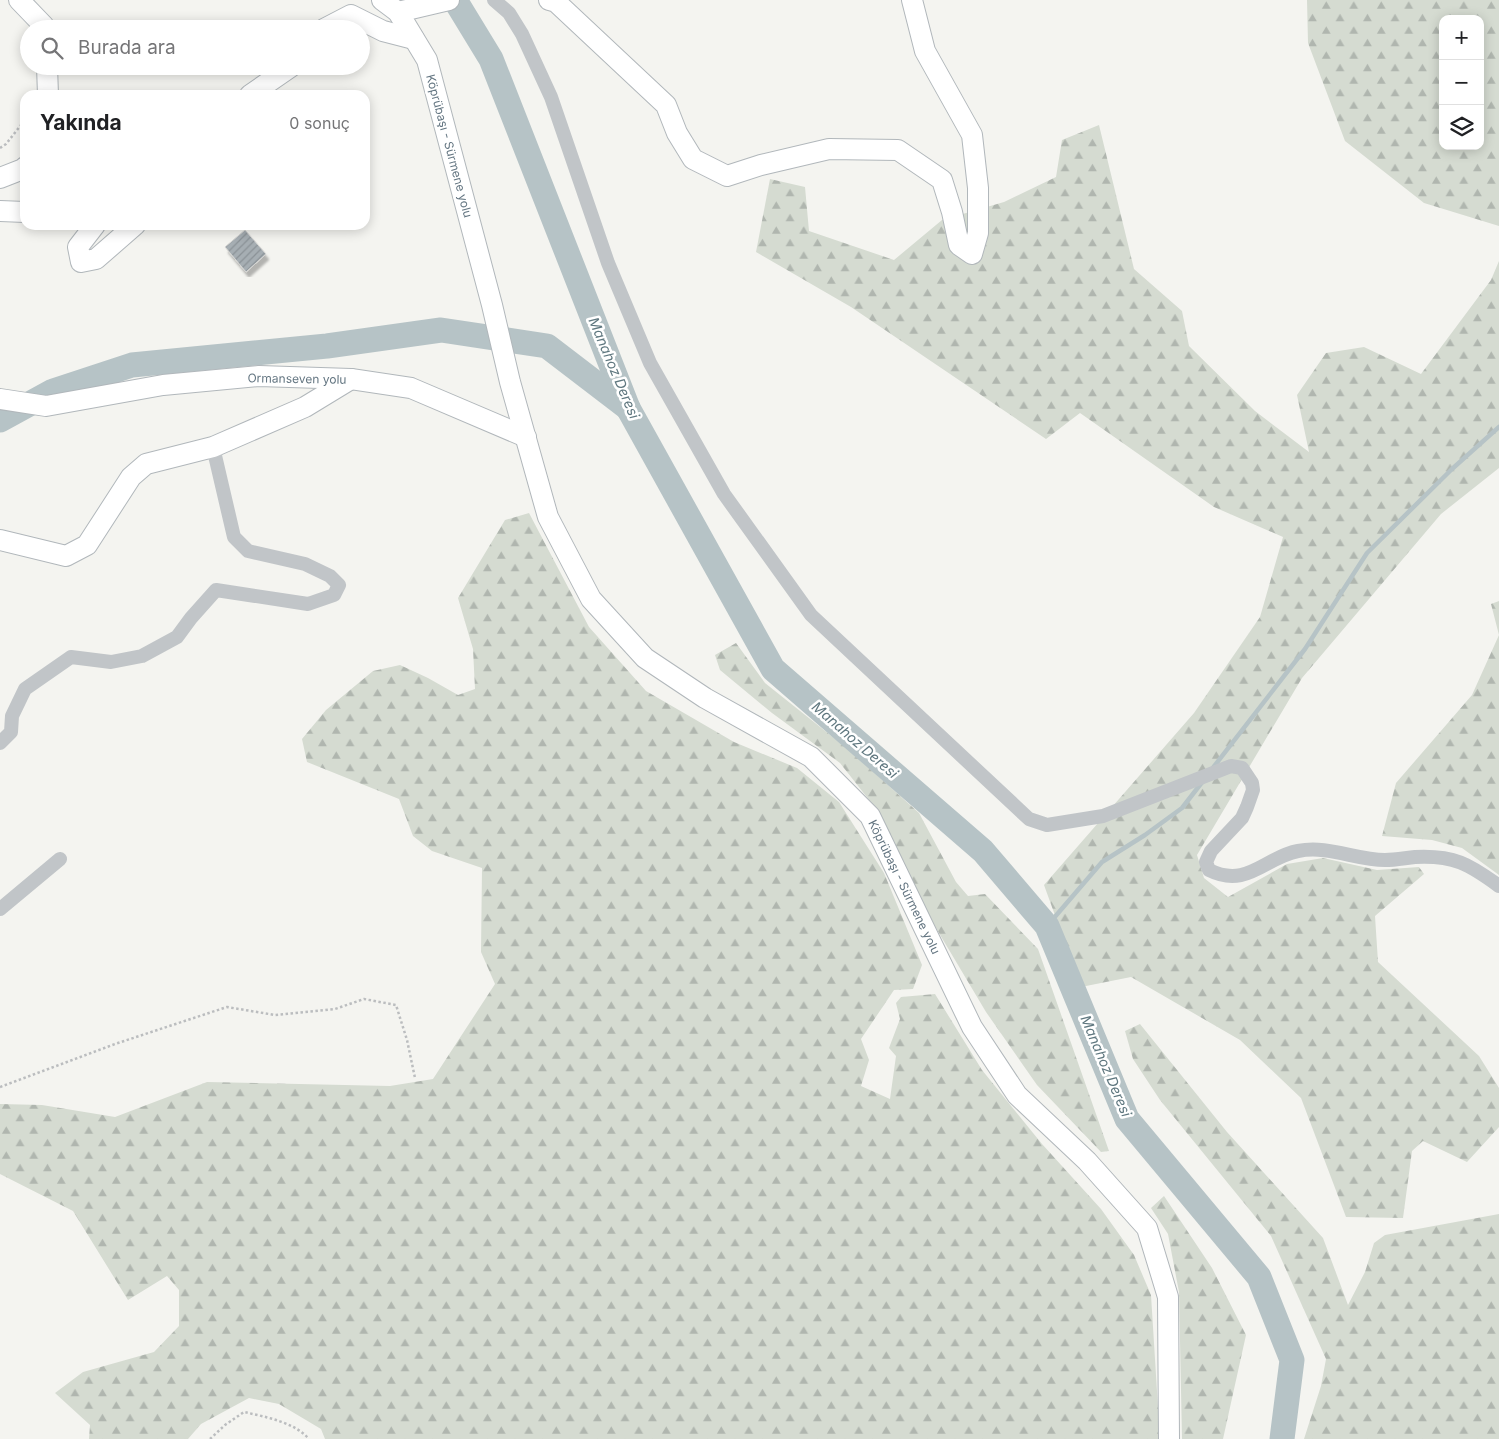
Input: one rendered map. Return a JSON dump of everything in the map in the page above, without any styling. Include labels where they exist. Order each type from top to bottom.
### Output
[{"type":"main road","points":[[19,0],[38,20]]},
{"type":"main road","name":"Köprübaşı - Sürmene yolu","points":[[382,0],[398,12],[426,60],[492,305],[510,382],[548,517],[591,599],[645,658],[705,698],[812,756],[870,816],[972,1027],[1017,1095],[1087,1162],[1147,1228],[1168,1297],[1169,1439]]},
{"type":"main road","points":[[398,12],[449,0]]},
{"type":"main road","points":[[549,0],[556,2],[666,105],[677,133],[693,159],[727,176],[760,165],[829,149],[898,150],[942,180],[952,212],[959,245],[972,254],[978,234],[978,188],[972,135],[925,51],[912,0]]},
{"type":"main road","points":[[341,20],[351,15],[360,20]]},
{"type":"main road","points":[[370,25],[383,32],[414,39]]},
{"type":"main road","points":[[47,75],[48,90]]},
{"type":"main road","points":[[257,90],[279,75]]},
{"type":"main road","points":[[0,178],[20,171]]},
{"type":"main road","points":[[0,211],[20,212]]},
{"type":"main road","points":[[92,230],[78,247],[81,262],[96,260],[129,230]]},
{"type":"main road","name":"Ormanseven yolu","points":[[2,398],[46,406],[163,385],[259,376],[351,379],[411,388],[526,438]]},
{"type":"main road","points":[[0,540],[66,556],[87,544],[131,477],[146,464],[213,447],[305,407],[351,379]]},
{"type":"street","points":[[494,0],[509,13],[522,34],[551,97],[608,263],[650,363],[724,494],[811,615],[1029,819],[1046,825],[1103,816],[1231,766],[1242,768],[1252,783],[1253,790],[1242,818],[1211,852],[1206,862],[1209,870],[1217,874],[1239,876],[1298,851],[1327,851],[1385,860],[1440,856],[1461,862],[1479,871],[1499,886]]},
{"type":"street","points":[[0,743],[11,732],[12,716],[25,689],[71,657],[111,662],[142,656],[177,637],[216,590],[308,604],[334,595],[339,585],[330,576],[305,564],[248,551],[234,537],[213,447]]},
{"type":"street","points":[[0,909],[60,859]]},
{"type":"path","points":[[0,148],[6,144],[20,126]]},
{"type":"path","points":[[0,1086],[116,1044],[227,1007],[275,1015],[335,1009],[364,999],[396,1004],[407,1040],[415,1078]]},
{"type":"path","points":[[210,1439],[244,1412],[270,1418],[303,1432],[309,1439]]},
{"type":"green space","points":[[1307,0],[1499,0],[1499,226],[1424,203],[1345,141],[1308,43]]},
{"type":"green space","points":[[1099,125],[1134,269],[1182,311],[1189,346],[1255,411],[1309,452],[1297,395],[1326,353],[1364,347],[1421,374],[1491,280],[1499,261],[1499,468],[1441,514],[1302,678],[1197,855],[1204,878],[1228,897],[1287,864],[1323,858],[1377,870],[1419,867],[1424,874],[1375,916],[1378,962],[1479,1056],[1499,1088],[1499,1127],[1467,1162],[1423,1141],[1412,1151],[1403,1218],[1346,1217],[1301,1098],[1240,1040],[1131,977],[1081,987],[1044,885],[1194,713],[1260,617],[1283,537],[1214,507],[1080,413],[1046,439],[851,307],[756,252],[770,179],[805,187],[809,231],[894,260],[942,220],[1004,202],[1056,177],[1062,140]]},
{"type":"green space","points":[[529,513],[589,627],[646,691],[734,742],[797,768],[839,802],[884,873],[922,965],[913,989],[894,990],[861,1039],[869,1060],[861,1086],[890,1099],[896,1056],[889,1048],[900,1019],[896,1003],[901,997],[935,994],[982,1070],[1042,1144],[1101,1209],[1134,1255],[1151,1295],[1160,1439],[325,1439],[321,1429],[279,1404],[249,1398],[201,1424],[188,1439],[89,1439],[90,1425],[55,1393],[83,1372],[154,1352],[179,1326],[179,1290],[167,1276],[128,1300],[73,1211],[0,1174],[0,1104],[42,1105],[115,1117],[207,1082],[390,1086],[433,1079],[495,984],[481,952],[482,868],[432,851],[413,836],[399,799],[307,762],[302,739],[326,710],[373,671],[400,665],[458,695],[475,689],[473,649],[458,598],[505,520]]},
{"type":"green space","points":[[1499,601],[1499,635],[1491,604]]},
{"type":"green space","points":[[1499,635],[1499,875],[1462,848],[1432,840],[1382,836],[1396,783],[1472,695]]},
{"type":"green space","points":[[736,643],[765,683],[849,750],[919,813],[956,882],[968,896],[985,894],[1038,949],[1109,1151],[1101,1152],[1037,1085],[986,1012],[933,923],[877,810],[840,763],[772,713],[720,670],[715,655]]},
{"type":"green space","points":[[1140,1024],[1227,1132],[1323,1238],[1348,1305],[1365,1272],[1374,1243],[1385,1235],[1499,1214],[1499,1439],[1304,1439],[1321,1386],[1326,1359],[1271,1236],[1160,1100],[1133,1059],[1125,1031]]},
{"type":"green space","points":[[1164,1196],[1212,1268],[1246,1335],[1223,1439],[1182,1439],[1179,1292],[1168,1234],[1151,1208]]},
{"type":"building","points":[[245,230],[266,254],[246,272],[225,247]]},
{"type":"waterway","name":"Manahoz Deresi","points":[[455,0],[491,59],[628,408],[773,669],[983,851],[1047,926],[1127,1119],[1259,1277],[1292,1360],[1282,1439]]},
{"type":"waterway","points":[[0,420],[53,391],[132,365],[327,346],[441,330],[547,346],[628,408]]},
{"type":"waterway","points":[[1212,769],[1305,649],[1367,553],[1452,469],[1499,427]]},
{"type":"waterway","points":[[1047,926],[1102,862],[1145,835],[1182,808],[1203,781]]}]
